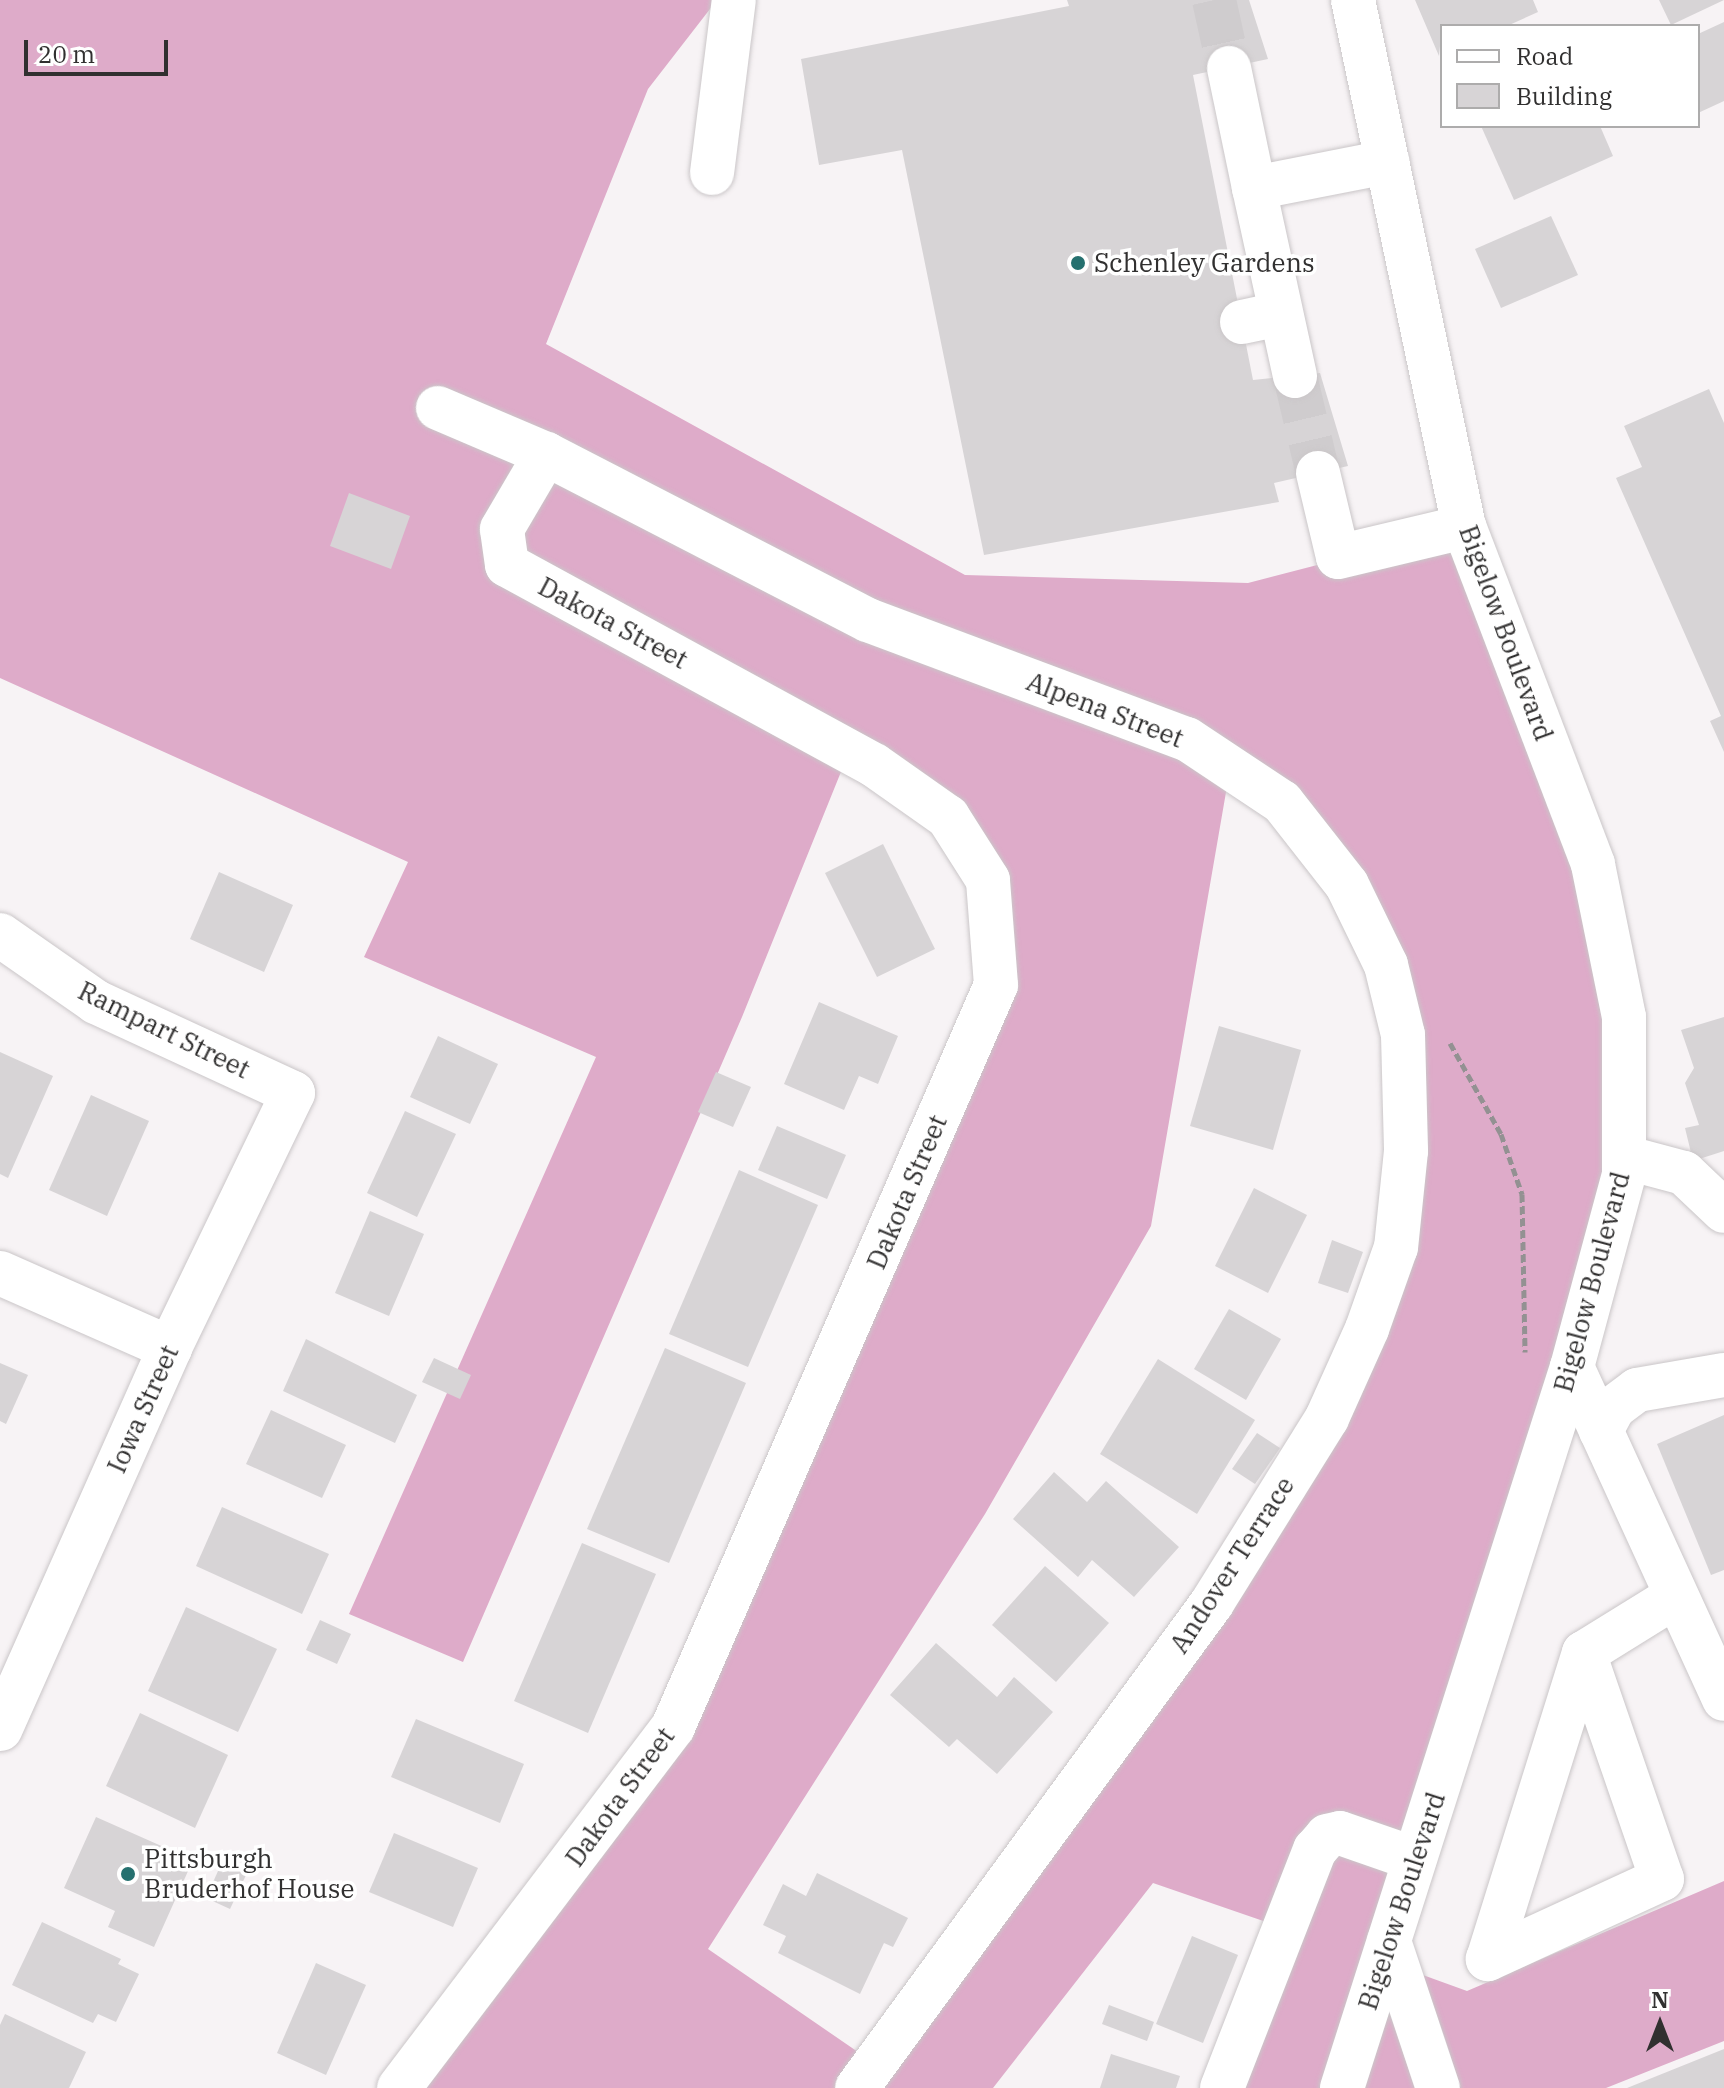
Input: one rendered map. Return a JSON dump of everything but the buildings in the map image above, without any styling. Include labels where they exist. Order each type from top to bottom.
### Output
[{"type":"street","points":[[712,173],[734,0]]},
{"type":"street","name":"Bigelow Boulevard","points":[[1342,2088],[1572,1367],[1624,1174],[1624,1017],[1593,864],[1464,527],[1353,0]]},
{"type":"street","points":[[1229,68],[1254,188],[1261,318],[1295,376]]},
{"type":"street","points":[[1254,188],[1387,162]]},
{"type":"street","name":"Alpena Street","points":[[438,408],[546,454],[868,620],[1187,739],[1282,802],[1347,885],[1386,965]]},
{"type":"street","name":"Dakota Street","points":[[399,2088],[673,1727],[996,985],[988,880],[948,817],[874,765],[507,565],[502,529],[546,454]]},
{"type":"street","points":[[1318,473],[1338,557],[1464,527]]},
{"type":"street","name":"Rampart Street","points":[[0,935],[96,1002],[293,1093]]},
{"type":"street","name":"Andover Terrace","points":[[857,2088],[1212,1603],[1327,1418],[1367,1329],[1396,1247],[1406,1151],[1403,1035],[1386,965]]},
{"type":"street","name":"Iowa Street","points":[[0,1729],[170,1348],[293,1093]]},
{"type":"street","points":[[1624,1157],[1684,1173],[1724,1211]]},
{"type":"street","points":[[0,1273],[170,1348]]},
{"type":"street","points":[[1572,1367],[1724,1699]]},
{"type":"street","points":[[1601,1431],[1613,1408],[1637,1390],[1724,1375]]},
{"type":"street","points":[[1584,1653],[1662,1879],[1488,1959],[1584,1653],[1676,1596]]},
{"type":"street","points":[[1222,2088],[1315,1850],[1327,1836],[1340,1833],[1415,1859]]},
{"type":"street","points":[[1389,1941],[1438,2088]]},
{"type":"path","points":[[1442,1033],[1461,1056],[1501,1134],[1522,1194],[1525,1358]]},
{"type":"shaded area","points":[[0,0],[717,0],[648,89],[546,344],[965,575],[1248,583],[1464,527],[1593,864],[1624,1174],[1398,1966],[1467,1991],[1724,1881],[1724,2041],[1606,2088],[1222,2088],[1284,1928],[1153,1883],[993,2088],[399,2088],[673,1727],[980,1020],[988,880],[849,752],[742,1017],[463,1662],[349,1614],[596,1057],[364,957],[408,862],[0,678]],"holes":[[[1230,769],[1386,965],[1396,1247],[1327,1418],[874,2063],[708,1949],[985,1514],[1151,1226]]]},
{"type":"tunnel","points":[[1214,0],[1229,68]]},
{"type":"tunnel","points":[[1295,376],[1318,473]]},
{"type":"place","name":"Schenley Gardens","points":[[1078,263]]},
{"type":"place","name":"Pittsburgh Bruderhof House","points":[[128,1874]]}]
